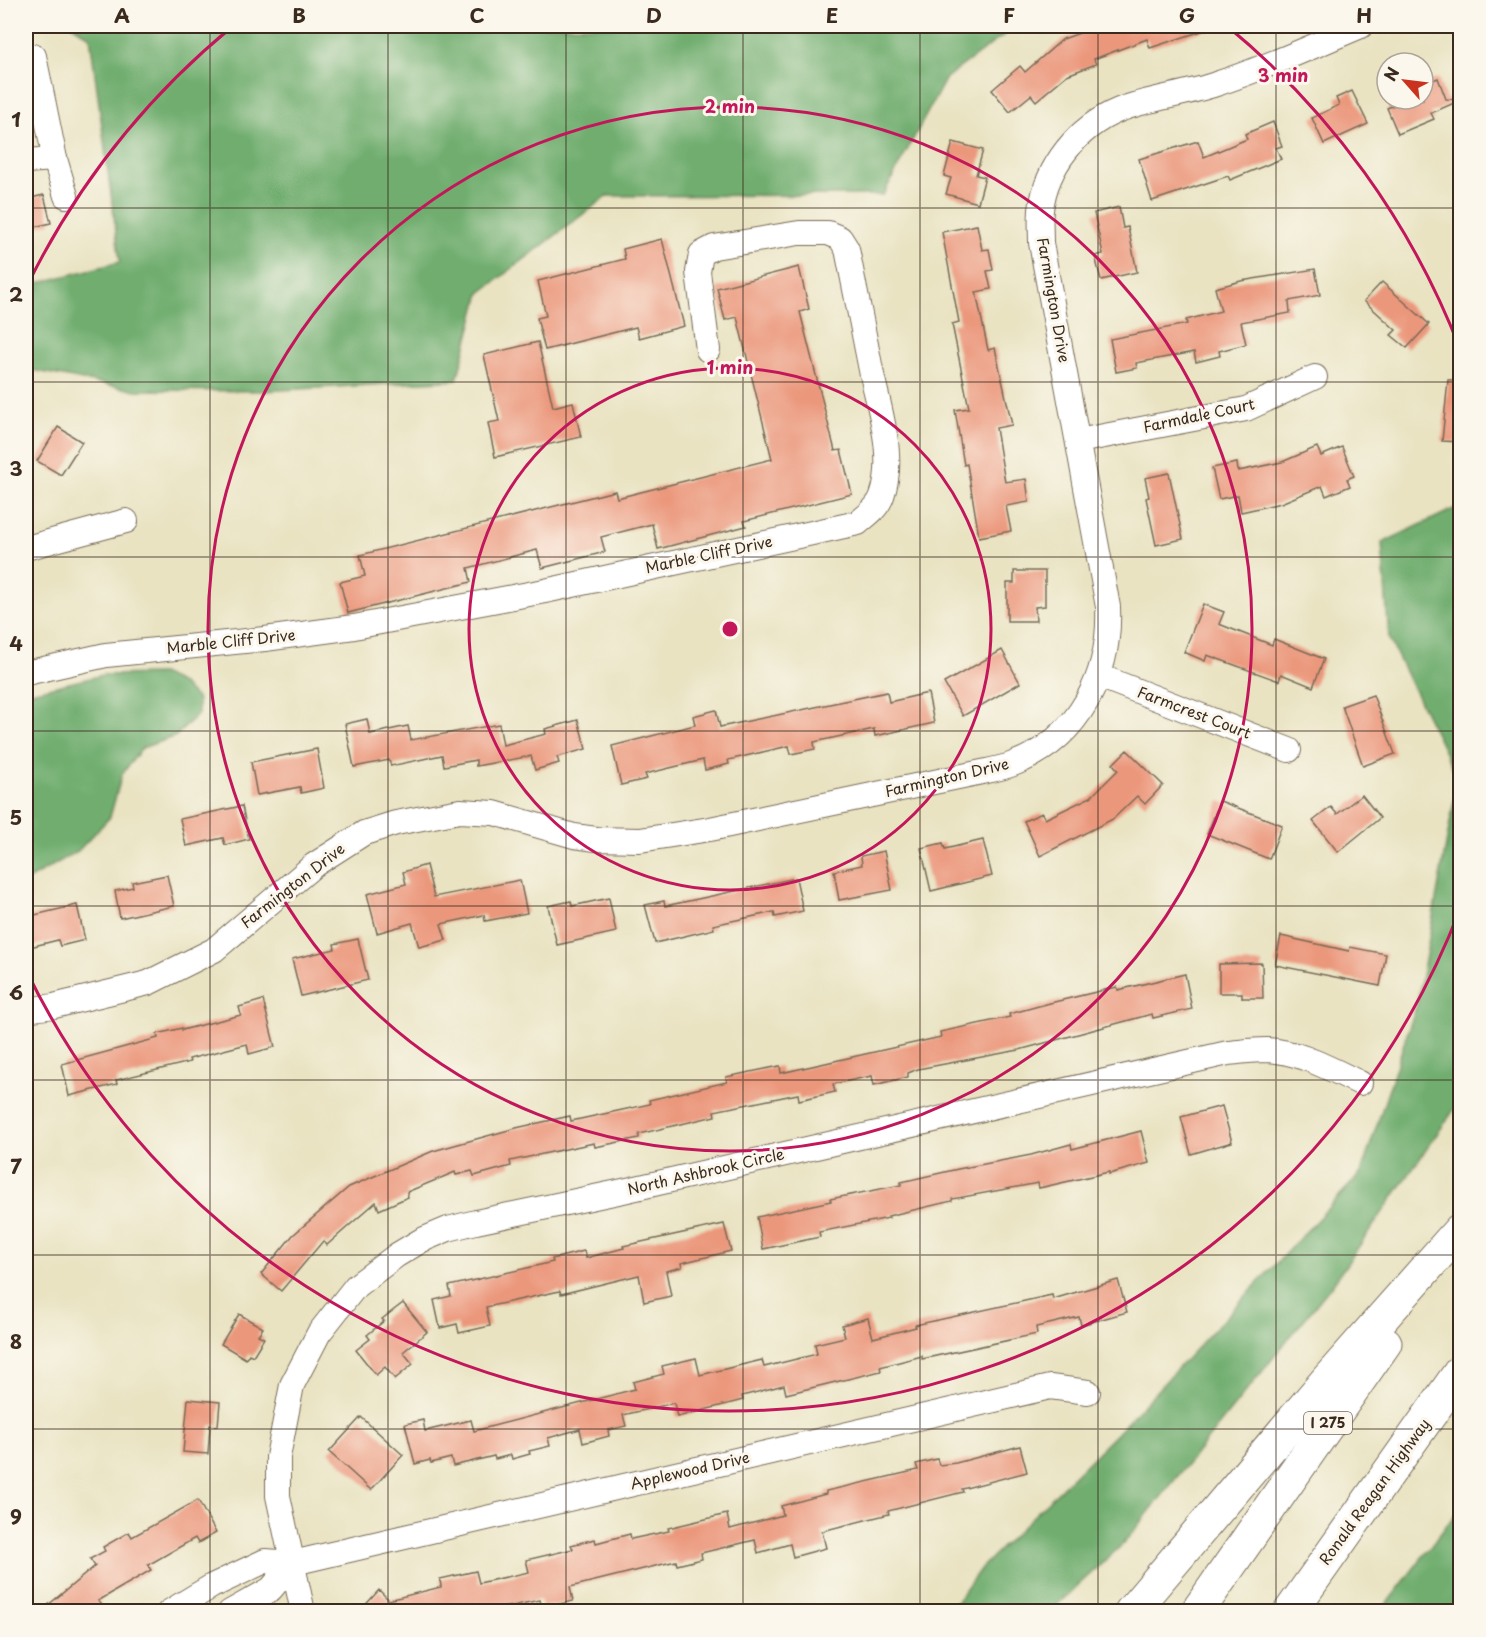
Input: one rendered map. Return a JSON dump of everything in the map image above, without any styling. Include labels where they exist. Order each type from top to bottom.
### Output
[{"type":"highway","points":[[1131,1611],[1329,1379],[1461,1230]]},
{"type":"highway","name":"I 275","points":[[1197,1611],[1461,1236]]},
{"type":"highway","name":"Ronald Reagan Highway","points":[[1290,1611],[1461,1372]]},
{"type":"highway","points":[[1309,1611],[1401,1457]]},
{"type":"street","name":"Farmington Drive","points":[[26,1010],[54,1006],[148,982],[214,950],[314,865],[364,833],[396,823],[460,811],[494,813],[574,836],[640,840],[710,829],[1013,764],[1054,739],[1072,721],[1088,699],[1103,665],[1109,628],[1108,608],[1041,243],[1041,211],[1046,187],[1054,168],[1068,147],[1082,132],[1099,120],[1120,110],[1206,88],[1250,73],[1361,26]]},
{"type":"street","points":[[34,56],[55,159],[66,196]]},
{"type":"street","points":[[26,161],[55,159]]},
{"type":"street","name":"Marble Cliff Drive","points":[[26,673],[106,656],[354,627],[534,593],[858,523],[874,510],[882,498],[886,477],[887,461],[883,428],[847,249],[840,238],[828,233],[799,233],[714,247],[700,254],[698,272],[708,350]]},
{"type":"street","name":"Farmdale Court","points":[[1078,441],[1246,409],[1315,377]]},
{"type":"street","points":[[26,548],[126,521]]},
{"type":"street","name":"Farmcrest Court","points":[[1099,676],[1288,750]]},
{"type":"street","name":"North Ashbrook Circle","points":[[303,1611],[278,1496],[278,1457],[292,1385],[319,1333],[356,1286],[397,1254],[422,1240],[448,1229],[476,1222],[623,1191],[1228,1053],[1266,1050],[1290,1054],[1312,1061],[1360,1083]]},
{"type":"street","name":"Applewood Drive","points":[[169,1611],[212,1586],[265,1561],[293,1563],[1050,1387],[1088,1392]]},
{"type":"street","points":[[230,1611],[271,1589],[293,1563]]},
{"type":"green space","points":[[73,26],[1016,26],[946,78],[883,195],[607,196],[480,293],[457,380],[264,391],[134,390],[26,369],[26,286],[120,262],[90,37]]},
{"type":"green space","points":[[1460,506],[1460,1101],[1332,1285],[1123,1544],[1050,1611],[950,1611],[981,1568],[1116,1434],[1361,1173],[1417,1004],[1458,779],[1389,639],[1382,543]]},
{"type":"green space","points":[[161,674],[182,684],[198,700],[198,714],[176,736],[142,748],[122,774],[110,817],[78,851],[26,881],[26,693],[103,675]]},
{"type":"green space","points":[[1460,1508],[1460,1611],[1381,1611]]},
{"type":"building","points":[[1099,26],[1207,26],[1208,29],[1150,48],[1147,39],[1094,59],[1096,64],[1067,75],[1036,101],[1031,95],[1010,112],[992,90],[1020,66],[1025,72],[1063,39]]},
{"type":"building","points":[[1438,78],[1446,99],[1461,100],[1431,113],[1434,119],[1398,134],[1388,111],[1435,111],[1435,79]]},
{"type":"building","points":[[1352,91],[1368,124],[1324,144],[1312,118],[1339,105],[1336,98]]},
{"type":"building","points":[[1273,122],[1282,146],[1276,148],[1281,159],[1230,180],[1228,176],[1152,201],[1139,159],[1198,141],[1204,157],[1247,139],[1245,134]]},
{"type":"building","points":[[953,142],[983,150],[976,175],[985,177],[978,203],[946,194],[951,178],[944,176]]},
{"type":"building","points":[[44,195],[51,223],[26,229],[26,199]]},
{"type":"building","points":[[1119,207],[1123,228],[1128,227],[1137,272],[1101,280],[1095,256],[1103,254],[1094,213]]},
{"type":"building","points":[[977,225],[982,250],[989,249],[993,270],[987,271],[991,289],[976,292],[988,350],[995,348],[1012,425],[996,428],[1005,482],[1026,479],[1029,502],[1006,506],[1011,531],[979,537],[955,410],[969,408],[952,324],[959,322],[942,232]]},
{"type":"building","points":[[662,239],[684,326],[639,338],[636,327],[545,350],[537,318],[546,316],[538,281],[625,259],[623,249]]},
{"type":"building","points":[[799,267],[809,309],[800,312],[835,451],[841,450],[852,494],[744,521],[746,526],[658,549],[652,524],[601,537],[605,552],[542,568],[537,550],[468,568],[471,582],[348,613],[340,582],[365,576],[360,555],[615,491],[617,498],[772,459],[737,317],[725,320],[717,288]]},
{"type":"building","points":[[1315,269],[1320,295],[1289,301],[1290,313],[1241,322],[1246,344],[1219,351],[1220,356],[1196,362],[1194,352],[1136,363],[1137,368],[1116,372],[1110,339],[1187,324],[1186,320],[1221,311],[1215,288],[1241,281]]},
{"type":"building","points":[[1382,282],[1429,324],[1407,348],[1391,335],[1396,330],[1364,301]]},
{"type":"building","points":[[538,342],[553,407],[573,402],[581,437],[495,457],[488,423],[499,421],[484,355]]},
{"type":"building","points":[[1448,380],[1461,380],[1461,442],[1442,441]]},
{"type":"building","points":[[58,427],[82,442],[61,475],[37,461]]},
{"type":"building","points":[[1317,447],[1321,456],[1342,447],[1354,476],[1347,479],[1350,486],[1326,496],[1322,486],[1281,503],[1241,512],[1238,495],[1219,499],[1212,468],[1237,463],[1238,471],[1282,462]]},
{"type":"building","points":[[1169,473],[1183,539],[1156,545],[1146,498],[1149,497],[1145,478]]},
{"type":"building","points":[[1014,571],[1045,571],[1045,606],[1035,607],[1036,621],[1007,621],[1007,583],[1014,583]]},
{"type":"building","points":[[1203,604],[1224,612],[1219,624],[1272,645],[1274,639],[1324,659],[1313,687],[1281,674],[1279,681],[1207,655],[1205,661],[1184,652]]},
{"type":"building","points":[[1002,650],[1020,683],[963,716],[944,683]]},
{"type":"building","points":[[887,692],[889,702],[928,693],[934,723],[875,736],[874,729],[814,742],[815,749],[791,754],[789,746],[728,760],[729,764],[705,770],[703,760],[645,774],[647,779],[621,785],[612,746],[695,725],[693,716],[716,710],[720,727]]},
{"type":"building","points":[[1373,695],[1395,754],[1363,766],[1342,706]]},
{"type":"building","points":[[367,719],[370,734],[408,726],[411,740],[499,724],[503,745],[546,734],[545,729],[578,720],[586,749],[557,757],[559,763],[535,770],[531,756],[476,766],[476,760],[444,766],[442,755],[391,766],[389,760],[354,767],[345,724]]},
{"type":"building","points":[[317,749],[324,788],[301,793],[300,787],[257,795],[251,762]]},
{"type":"building","points":[[1127,750],[1163,785],[1145,804],[1137,796],[1113,819],[1040,856],[1024,821],[1042,813],[1045,819],[1091,797],[1118,770],[1113,764]]},
{"type":"building","points":[[1362,795],[1380,818],[1338,852],[1313,821],[1331,807],[1337,814]]},
{"type":"building","points":[[1220,801],[1282,825],[1269,859],[1207,834]]},
{"type":"building","points":[[242,806],[249,839],[225,845],[223,838],[186,846],[180,819]]},
{"type":"building","points":[[983,840],[992,876],[931,891],[921,848],[943,843],[945,849]]},
{"type":"building","points":[[884,851],[892,890],[839,900],[834,871],[862,865],[861,856]]},
{"type":"building","points":[[426,865],[434,897],[520,880],[527,913],[485,921],[484,915],[441,924],[446,940],[419,947],[412,923],[377,933],[367,894],[406,884],[403,872]]},
{"type":"building","points":[[167,875],[174,906],[120,918],[115,891],[133,887],[132,882]]},
{"type":"building","points":[[796,878],[803,911],[775,917],[774,912],[713,925],[714,929],[655,943],[645,905],[664,901],[665,906]]},
{"type":"building","points":[[609,898],[616,932],[557,945],[548,906],[571,901],[572,906]]},
{"type":"building","points":[[77,905],[85,940],[60,946],[58,940],[26,948],[26,917]]},
{"type":"building","points":[[1281,936],[1349,951],[1350,947],[1386,954],[1380,986],[1275,965]]},
{"type":"building","points":[[358,939],[368,980],[301,996],[292,959],[335,949],[334,944]]},
{"type":"building","points":[[1262,963],[1263,998],[1242,998],[1242,993],[1219,993],[1219,964]]},
{"type":"building","points":[[1185,974],[1192,1009],[1153,1018],[1152,1014],[1019,1050],[918,1069],[908,1073],[908,1077],[874,1085],[872,1076],[833,1084],[835,1092],[799,1100],[798,1094],[714,1111],[715,1116],[639,1134],[639,1138],[595,1147],[594,1143],[510,1161],[511,1166],[474,1176],[472,1171],[456,1175],[455,1172],[407,1192],[408,1197],[379,1210],[376,1202],[327,1245],[323,1241],[281,1291],[261,1274],[293,1235],[349,1187],[433,1151],[570,1116],[571,1121],[650,1104],[649,1100],[727,1082],[726,1077],[780,1066],[781,1073],[941,1037],[940,1032],[1010,1017],[1009,1014],[1050,1003]]},
{"type":"building","points":[[263,1000],[275,1047],[249,1054],[247,1044],[189,1059],[190,1062],[116,1080],[117,1084],[69,1096],[62,1064],[158,1038],[157,1034],[241,1015],[239,1007]]},
{"type":"building","points":[[1222,1106],[1232,1142],[1191,1154],[1181,1117]]},
{"type":"building","points":[[1141,1131],[1149,1163],[1109,1174],[1109,1172],[1039,1188],[1038,1183],[952,1199],[952,1201],[888,1216],[889,1218],[819,1232],[820,1237],[763,1249],[757,1217],[901,1185],[901,1182],[958,1169],[1031,1155],[1071,1144],[1072,1149]]},
{"type":"building","points":[[724,1224],[731,1251],[681,1263],[682,1267],[666,1271],[671,1296],[644,1302],[639,1275],[561,1294],[560,1291],[486,1307],[490,1326],[459,1333],[457,1324],[440,1328],[434,1300],[451,1296],[449,1286],[553,1262],[552,1259],[584,1251],[586,1258],[624,1248],[623,1246]]},
{"type":"building","points":[[1118,1280],[1127,1312],[1081,1325],[1079,1317],[1036,1327],[1037,1334],[922,1359],[922,1356],[880,1367],[881,1371],[786,1394],[784,1385],[742,1396],[743,1400],[677,1417],[674,1403],[623,1415],[626,1426],[608,1430],[609,1436],[583,1443],[580,1429],[548,1438],[550,1446],[529,1451],[530,1454],[512,1459],[511,1455],[495,1459],[494,1456],[453,1466],[451,1458],[415,1464],[405,1424],[423,1420],[425,1431],[471,1420],[474,1431],[635,1389],[633,1382],[664,1374],[662,1366],[696,1358],[700,1375],[762,1360],[764,1367],[817,1354],[815,1344],[845,1337],[842,1325],[868,1318],[873,1338],[916,1327],[915,1325],[1052,1295],[1053,1299]]},
{"type":"building","points":[[403,1303],[427,1332],[403,1352],[413,1364],[395,1379],[385,1367],[376,1375],[356,1350],[370,1339],[367,1335],[384,1321],[382,1319]]},
{"type":"building","points":[[239,1314],[263,1328],[258,1335],[264,1338],[253,1356],[249,1354],[246,1359],[221,1344]]},
{"type":"building","points":[[188,1399],[220,1402],[218,1426],[210,1425],[208,1454],[183,1452]]},
{"type":"building","points":[[361,1417],[403,1455],[371,1490],[329,1452]]},
{"type":"building","points":[[1020,1446],[1027,1472],[962,1489],[963,1492],[888,1511],[889,1514],[822,1531],[826,1548],[793,1557],[790,1544],[758,1553],[755,1540],[701,1553],[702,1559],[677,1565],[676,1561],[570,1587],[573,1601],[542,1608],[540,1600],[488,1611],[360,1611],[379,1590],[389,1600],[441,1587],[440,1579],[476,1571],[479,1583],[529,1572],[526,1560],[573,1549],[571,1545],[595,1539],[596,1543],[630,1534],[631,1539],[669,1531],[668,1528],[727,1514],[730,1529],[783,1515],[781,1506],[826,1494],[826,1491],[918,1470],[916,1464],[937,1459],[939,1465],[956,1463]]},
{"type":"building","points":[[198,1500],[216,1533],[198,1543],[195,1538],[148,1565],[151,1570],[98,1601],[101,1604],[92,1611],[41,1611],[95,1566],[90,1559],[105,1551],[103,1547],[129,1532],[132,1537]]}]
